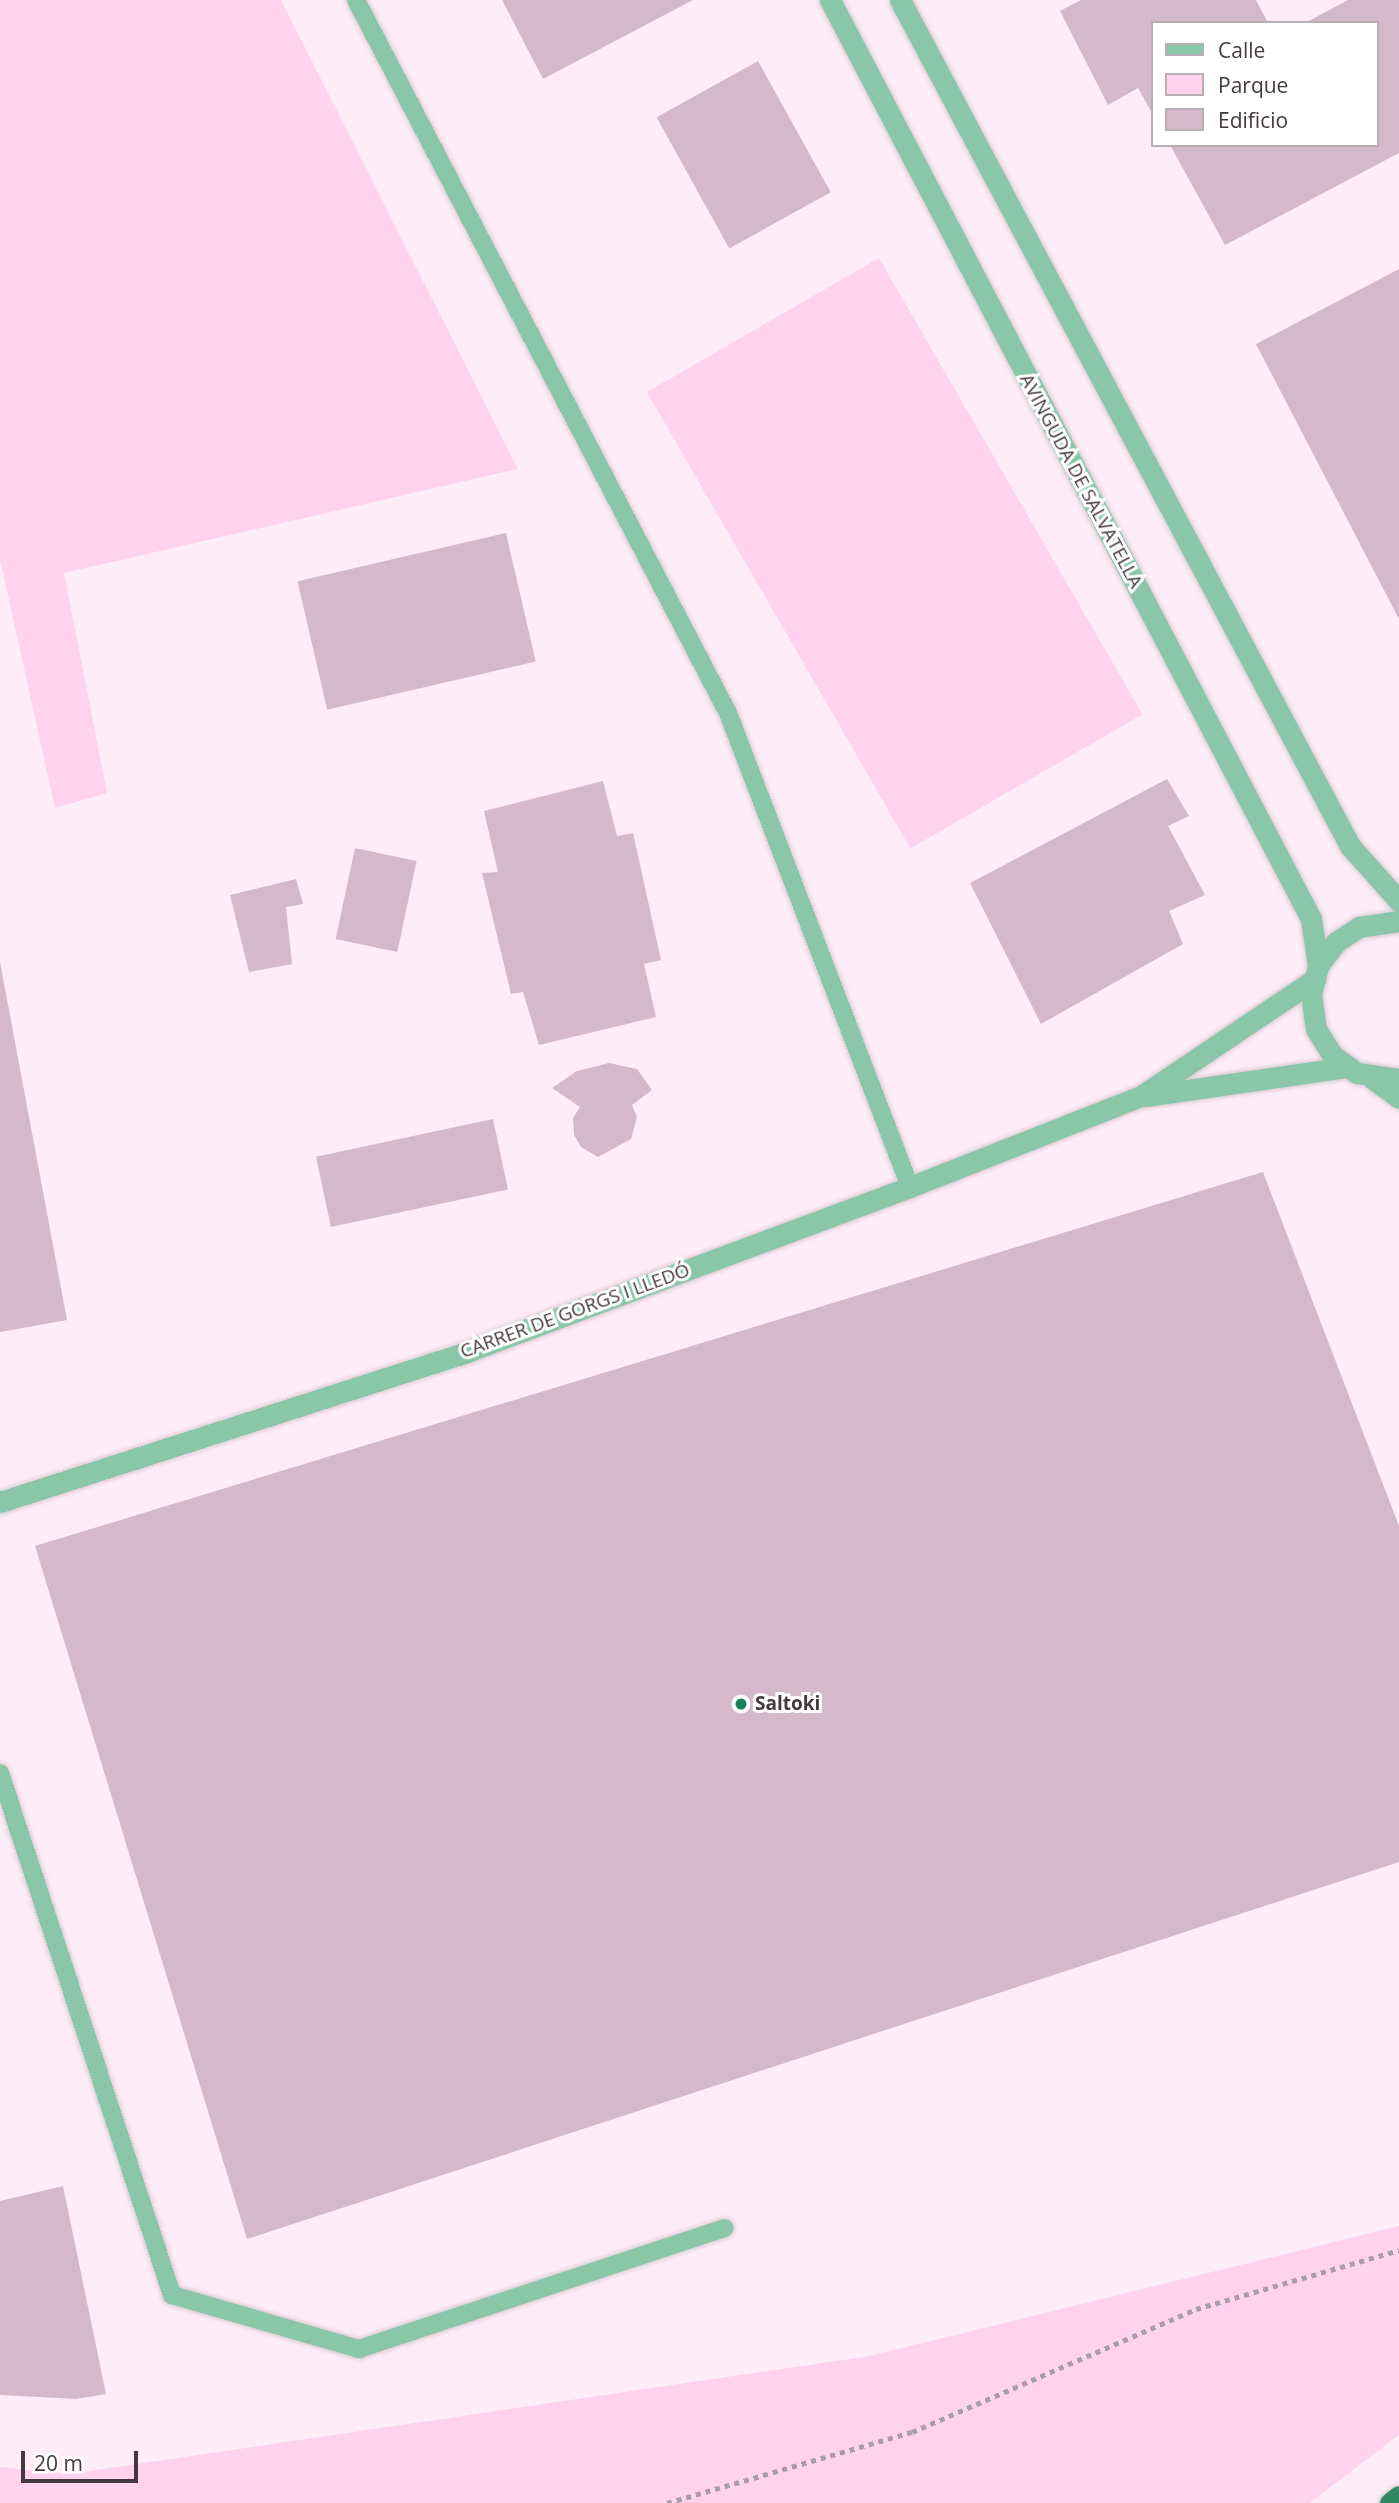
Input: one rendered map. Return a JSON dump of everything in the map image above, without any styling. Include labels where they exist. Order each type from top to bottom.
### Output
[{"type":"highway","points":[[1390,2503],[1399,2496]]},
{"type":"street","name":"AVINGUDA DE SALVATELLA","points":[[830,0],[1311,919],[1316,973],[1311,994],[1316,1029],[1332,1055],[1348,1067]]},
{"type":"street","points":[[900,0],[1350,846],[1399,901]]},
{"type":"street","name":"CARRER DE GORGS I LLEDÓ","points":[[0,1502],[470,1351],[911,1187],[1141,1096],[1316,973],[1336,942],[1359,927],[1399,921]]},
{"type":"street","name":"CARRER DE GORGS I LLEDÓ","points":[[1141,1096],[1348,1067]]},
{"type":"street","points":[[1348,1067],[1373,1079],[1399,1098]]},
{"type":"street","points":[[1373,1079],[1399,1079]]},
{"type":"lane","points":[[356,0],[728,713],[911,1187]]},
{"type":"lane","points":[[0,1773],[172,2295],[359,2348],[724,2228]]},
{"type":"path","points":[[667,2503],[912,2432],[1196,2309],[1399,2250]]},
{"type":"green space","points":[[0,0],[281,0],[518,469],[64,573],[107,793],[55,808],[0,559]]},
{"type":"green space","points":[[879,258],[1142,714],[910,848],[647,392]]},
{"type":"green space","points":[[1399,2226],[1399,2435],[1309,2503],[0,2503],[0,2467],[69,2474],[870,2356]]},
{"type":"building","points":[[502,0],[693,0],[543,79]]},
{"type":"building","points":[[1081,0],[1256,0],[1267,21],[1150,21],[1150,109],[1138,88],[1108,105],[1060,11]]},
{"type":"building","points":[[1348,0],[1399,0],[1399,153],[1225,245],[1171,147],[1378,147],[1378,21],[1309,21]]},
{"type":"building","points":[[758,61],[831,192],[729,248],[657,117]]},
{"type":"building","points":[[1399,269],[1399,619],[1256,344]]},
{"type":"building","points":[[506,533],[536,662],[327,710],[297,581]]},
{"type":"building","points":[[1167,779],[1189,816],[1168,826],[1205,895],[1169,911],[1183,944],[1041,1024],[970,883]]},
{"type":"building","points":[[603,781],[617,836],[633,833],[661,960],[644,964],[656,1017],[539,1045],[523,992],[511,994],[482,873],[498,872],[484,811]]},
{"type":"building","points":[[355,848],[417,861],[397,952],[336,939]]},
{"type":"building","points":[[296,879],[303,904],[286,907],[292,964],[249,972],[230,895]]},
{"type":"building","points":[[0,962],[67,1320],[0,1332]]},
{"type":"building","points":[[609,1063],[637,1069],[652,1090],[632,1105],[637,1117],[631,1139],[598,1157],[581,1147],[574,1135],[573,1118],[580,1107],[552,1088],[577,1071]]},
{"type":"building","points":[[493,1119],[508,1189],[331,1227],[316,1157]]},
{"type":"building","name":"Saltoki","points":[[1263,1172],[1399,1526],[1399,1862],[247,2239],[35,1546]]},
{"type":"building","points":[[63,2186],[106,2394],[76,2399],[0,2395],[0,2201]]},
{"type":"place","name":"Saltoki","points":[[741,1704]]}]
